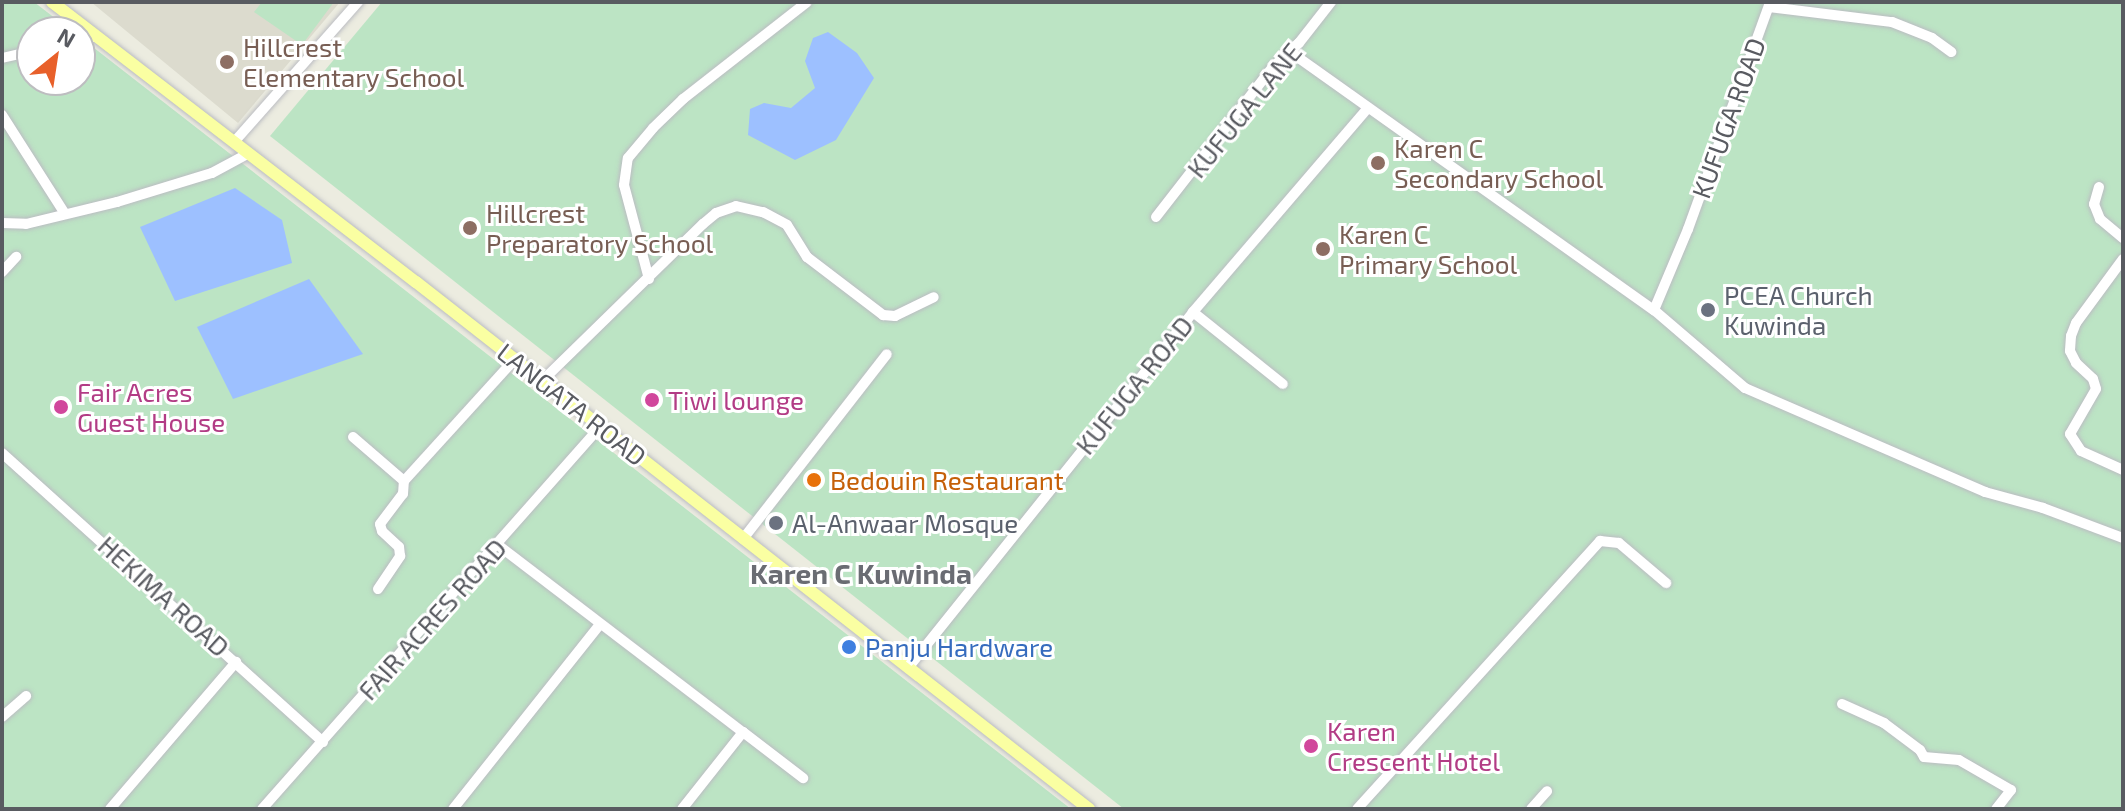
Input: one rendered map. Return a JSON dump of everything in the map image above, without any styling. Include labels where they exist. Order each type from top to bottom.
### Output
[{"type":"main road","name":"LANGATA ROAD","points":[[52,2],[70,16]]},
{"type":"main road","name":"LANGATA ROAD","points":[[96,36],[235,141],[1089,809]]},
{"type":"street","points":[[235,141],[358,2]]},
{"type":"street","points":[[649,279],[624,185],[628,158],[683,99],[807,2]]},
{"type":"street","name":"KUFUGA LANE","points":[[1156,217],[1272,68],[1331,2]]},
{"type":"street","points":[[1769,4],[1892,22],[1932,38],[1951,52]]},
{"type":"street","name":"KUFUGA ROAD","points":[[1654,310],[1693,217],[1769,4]]},
{"type":"street","points":[[1289,51],[1654,310],[1745,388],[1985,492],[2043,508],[2123,538]]},
{"type":"street","name":"KUFUGA ROAD","points":[[908,668],[1193,312],[1368,108]]},
{"type":"street","points":[[2,115],[65,214]]},
{"type":"street","points":[[2,223],[26,224],[193,180],[249,153]]},
{"type":"street","points":[[2099,187],[2094,204],[2100,219],[2123,238]]},
{"type":"street","points":[[542,381],[703,224],[716,213],[736,206],[763,212],[787,225],[807,257],[883,315],[895,316],[934,297]]},
{"type":"street","points":[[2,272],[16,257]]},
{"type":"street","points":[[2123,259],[2076,323],[2070,351],[2076,363],[2093,379],[2096,389],[2070,434],[2081,451],[2123,470]]},
{"type":"street","points":[[1193,312],[1283,384]]},
{"type":"street","points":[[743,539],[887,354]]},
{"type":"street","points":[[378,589],[400,556],[399,547],[382,531],[380,524],[403,494],[404,481],[515,359]]},
{"type":"street","name":"FAIR ACRES ROAD","points":[[262,809],[600,427]]},
{"type":"street","points":[[353,437],[404,481]]},
{"type":"street","name":"HEKIMA ROAD","points":[[2,453],[323,742]]},
{"type":"street","points":[[1357,809],[1600,541],[1619,543],[1666,583]]},
{"type":"street","points":[[498,545],[803,778]]},
{"type":"street","points":[[453,809],[600,624]]},
{"type":"street","points":[[110,809],[236,662]]},
{"type":"street","points":[[2,717],[26,696]]},
{"type":"street","points":[[1842,704],[1884,723],[1924,757],[1959,760],[2011,790],[1996,809]]},
{"type":"street","points":[[682,809],[743,732]]},
{"type":"street","points":[[1531,809],[1547,791]]},
{"type":"shaded area","name":"Hillcrest Elementary School","points":[[91,2],[340,2],[238,123]]},
{"type":"green space","points":[[2,2],[34,2],[52,16],[16,16],[16,96],[96,96],[96,49],[1071,809],[2,809]]},
{"type":"green space","points":[[262,2],[334,2],[302,45],[254,12]]},
{"type":"green space","points":[[382,2],[2123,2],[2123,809],[1124,809],[270,136]]},
{"type":"water","points":[[828,32],[857,53],[874,78],[836,140],[795,160],[748,135],[750,109],[764,103],[791,108],[815,88],[805,61],[813,38]]},
{"type":"water","points":[[235,188],[282,220],[292,263],[175,301],[140,227]]},
{"type":"water","points":[[309,279],[363,354],[233,399],[197,327]]},
{"type":"place","name":"Hillcrest Elementary School","points":[[227,62]]},
{"type":"place","name":"Karen C Secondary School","points":[[1378,163]]},
{"type":"place","name":"Hillcrest Preparatory School","points":[[470,228]]},
{"type":"place","name":"Karen C Primary School","points":[[1323,249]]},
{"type":"place","name":"PCEA Church Kuwinda","points":[[1708,310]]},
{"type":"place","name":"Tiwi lounge","points":[[652,400]]},
{"type":"place","name":"Fair Acres Guest House","points":[[61,407]]},
{"type":"place","name":"Bedouin Restaurant","points":[[814,480]]},
{"type":"place","name":"Al-Anwaar Mosque","points":[[776,523]]},
{"type":"place","name":"Panju Hardware","points":[[849,647]]},
{"type":"place","name":"Karen Crescent Hotel","points":[[1311,746]]},
{"type":"district","name":"Karen C Kuwinda","points":[[861,573]]}]
